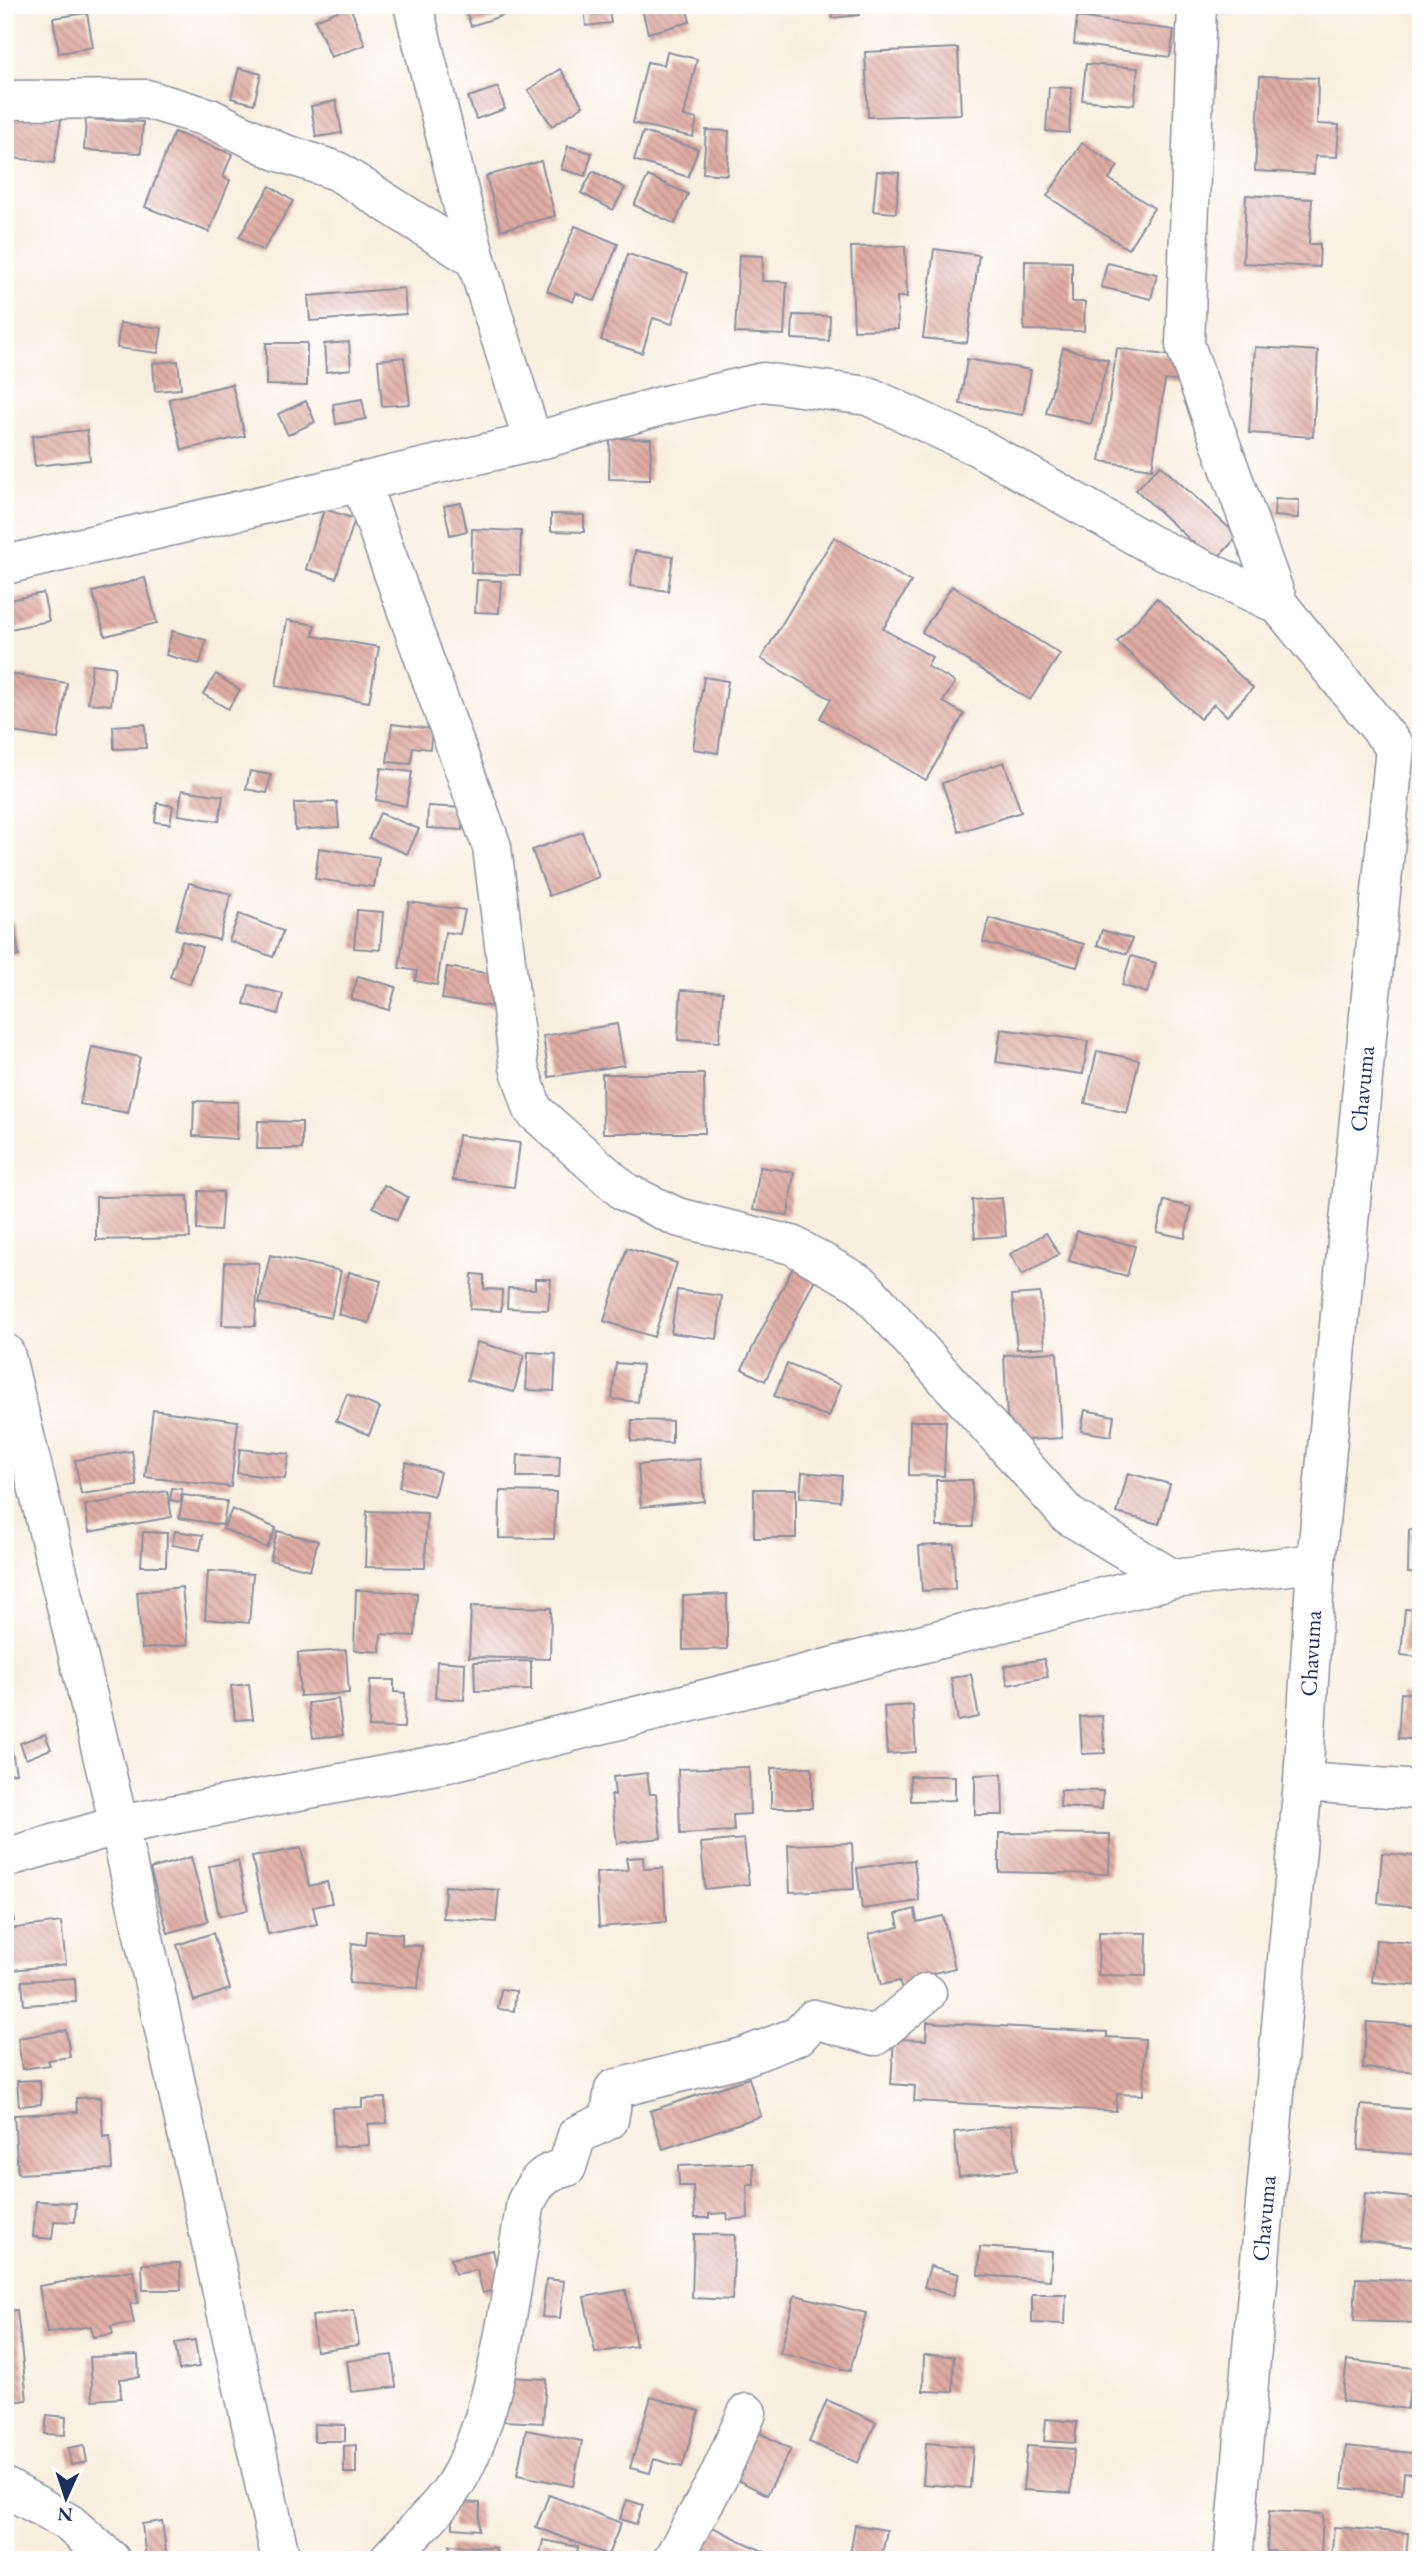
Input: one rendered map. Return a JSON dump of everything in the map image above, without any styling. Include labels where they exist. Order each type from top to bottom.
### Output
[{"type":"street","points":[[413,5],[476,260],[533,442]]},
{"type":"street","points":[[1197,5],[1185,345],[1279,605]]},
{"type":"street","points":[[5,100],[146,99],[210,118],[277,151],[337,171],[476,260]]},
{"type":"street","points":[[5,565],[533,442],[661,406],[762,382],[868,396],[978,447],[1152,545],[1279,605],[1408,740]]},
{"type":"street","points":[[360,481],[492,847],[519,1067],[533,1110],[625,1192],[677,1217],[792,1245],[862,1286],[1068,1515],[1173,1579]]},
{"type":"street","name":"Chavuma","points":[[1233,2560],[1303,1782],[1316,1563],[1408,740]]},
{"type":"street","points":[[5,1353],[119,1825],[281,2560]]},
{"type":"street","points":[[5,1858],[119,1825],[447,1763],[1173,1579],[1316,1563]]},
{"type":"street","points":[[1303,1782],[1421,1790]]},
{"type":"street","points":[[388,2560],[449,2493],[468,2460],[483,2419],[499,2354],[526,2202],[536,2183],[548,2172],[567,2167],[577,2135],[609,2120],[614,2089],[743,2057],[798,2036],[814,2019],[875,2036],[927,1993]]},
{"type":"street","points":[[672,2560],[718,2478],[747,2413]]},
{"type":"street","points":[[5,2487],[69,2523],[111,2560]]},
{"type":"building","points":[[464,5],[531,5],[531,6],[471,26]]},
{"type":"building","points":[[584,5],[608,5],[611,23],[586,26]]},
{"type":"building","points":[[641,5],[686,5],[690,22],[648,33]]},
{"type":"building","points":[[830,5],[858,5],[859,15],[832,18]]},
{"type":"building","points":[[350,6],[365,45],[331,57],[315,20]]},
{"type":"building","points":[[87,13],[93,47],[59,53],[53,18]]},
{"type":"building","points":[[1077,17],[1174,30],[1170,57],[1074,44]]},
{"type":"building","points":[[958,48],[961,114],[868,117],[865,52]]},
{"type":"building","points":[[667,52],[697,59],[684,116],[697,119],[693,137],[633,123],[647,62],[664,65]]},
{"type":"building","points":[[1086,64],[1138,68],[1134,105],[1082,100]]},
{"type":"building","points":[[239,68],[261,74],[254,104],[231,98]]},
{"type":"building","points":[[560,69],[583,106],[552,126],[528,90]]},
{"type":"building","points":[[1260,76],[1318,78],[1317,124],[1339,125],[1337,157],[1315,156],[1314,174],[1255,171]]},
{"type":"building","points":[[498,87],[505,109],[476,119],[468,97]]},
{"type":"building","points":[[1049,87],[1072,88],[1069,133],[1046,131]]},
{"type":"building","points":[[336,101],[342,133],[316,137],[311,106]]},
{"type":"building","points":[[10,112],[61,119],[54,163],[5,157]]},
{"type":"building","points":[[86,119],[143,122],[141,153],[84,150]]},
{"type":"building","points":[[706,130],[729,131],[727,175],[703,173]]},
{"type":"building","points":[[174,132],[232,154],[223,177],[230,180],[209,232],[145,207]]},
{"type":"building","points":[[643,132],[698,149],[688,177],[634,160]]},
{"type":"building","points":[[1082,143],[1118,166],[1109,179],[1154,208],[1128,249],[1047,196]]},
{"type":"building","points":[[568,146],[592,153],[585,176],[561,169]]},
{"type":"building","points":[[541,161],[555,216],[501,230],[486,176]]},
{"type":"building","points":[[593,171],[625,188],[613,210],[581,193]]},
{"type":"building","points":[[877,171],[899,173],[896,213],[873,211]]},
{"type":"building","points":[[648,176],[688,194],[675,224],[634,205]]},
{"type":"building","points":[[270,186],[293,201],[263,251],[239,237]]},
{"type":"building","points":[[1246,195],[1312,199],[1309,244],[1320,244],[1319,267],[1243,263]]},
{"type":"building","points":[[575,226],[618,244],[595,301],[576,293],[573,302],[547,291]]},
{"type":"building","points":[[905,246],[907,297],[897,297],[898,329],[854,330],[851,247]]},
{"type":"building","points":[[934,249],[979,255],[967,343],[923,338]]},
{"type":"building","points":[[628,254],[688,273],[672,324],[653,318],[642,353],[601,340]]},
{"type":"building","points":[[739,255],[763,256],[762,281],[787,282],[784,335],[735,333]]},
{"type":"building","points":[[1025,261],[1072,262],[1072,302],[1085,302],[1084,331],[1024,330]]},
{"type":"building","points":[[1107,263],[1157,274],[1151,299],[1101,287]]},
{"type":"building","points":[[404,288],[406,314],[310,321],[308,296]]},
{"type":"building","points":[[793,315],[830,316],[829,341],[792,339]]},
{"type":"building","points":[[120,323],[162,328],[158,353],[117,348]]},
{"type":"building","points":[[349,342],[351,369],[326,372],[324,344]]},
{"type":"building","points":[[266,343],[307,343],[307,386],[266,385]]},
{"type":"building","points":[[1255,347],[1318,351],[1313,437],[1249,433]]},
{"type":"building","points":[[1063,348],[1108,360],[1091,424],[1046,413]]},
{"type":"building","points":[[1117,348],[1186,358],[1183,382],[1165,380],[1152,469],[1100,461]]},
{"type":"building","points":[[404,357],[410,404],[382,406],[378,360]]},
{"type":"building","points":[[967,359],[1031,370],[1023,415],[960,404]]},
{"type":"building","points":[[178,361],[181,389],[155,391],[153,363]]},
{"type":"building","points":[[232,384],[245,436],[182,450],[169,399]]},
{"type":"building","points":[[362,399],[366,419],[336,424],[333,404]]},
{"type":"building","points":[[306,401],[315,422],[288,435],[278,414]]},
{"type":"building","points":[[87,430],[90,460],[35,466],[32,436]]},
{"type":"building","points":[[610,438],[651,439],[650,480],[609,479]]},
{"type":"building","points":[[1160,465],[1238,536],[1214,562],[1136,490]]},
{"type":"building","points":[[1275,499],[1299,500],[1298,518],[1274,516]]},
{"type":"building","points":[[461,503],[467,531],[450,535],[444,506]]},
{"type":"building","points":[[324,509],[355,519],[336,578],[306,569]]},
{"type":"building","points":[[551,514],[584,515],[584,532],[551,531]]},
{"type":"building","points":[[472,529],[521,531],[520,575],[471,573]]},
{"type":"building","points":[[834,537],[911,582],[883,629],[932,657],[927,666],[955,682],[943,702],[964,714],[926,780],[820,718],[831,699],[761,659]]},
{"type":"building","points":[[635,551],[673,556],[668,591],[630,586]]},
{"type":"building","points":[[145,578],[157,623],[105,636],[93,592]]},
{"type":"building","points":[[477,580],[501,581],[499,613],[475,612]]},
{"type":"building","points":[[952,586],[1060,654],[1030,700],[922,632]]},
{"type":"building","points":[[43,593],[49,621],[5,630],[5,601]]},
{"type":"building","points":[[1157,598],[1253,688],[1227,716],[1214,704],[1200,719],[1117,642]]},
{"type":"building","points":[[287,620],[315,625],[313,636],[379,647],[369,702],[276,686]]},
{"type":"building","points":[[172,631],[206,640],[200,664],[166,655]]},
{"type":"building","points":[[92,664],[115,667],[111,705],[88,703]]},
{"type":"building","points":[[10,674],[67,683],[58,739],[5,731],[5,704]]},
{"type":"building","points":[[216,674],[240,690],[228,709],[203,694]]},
{"type":"building","points":[[704,677],[728,681],[718,753],[693,749]]},
{"type":"building","points":[[145,724],[146,748],[114,749],[113,726]]},
{"type":"building","points":[[392,724],[432,729],[430,749],[413,747],[411,764],[387,762]]},
{"type":"building","points":[[1004,762],[1021,812],[959,832],[942,783]]},
{"type":"building","points":[[381,768],[412,772],[406,806],[376,800]]},
{"type":"building","points":[[250,771],[271,775],[267,793],[246,789]]},
{"type":"building","points":[[182,790],[223,796],[219,821],[178,815]]},
{"type":"building","points":[[337,802],[339,827],[295,830],[294,803]]},
{"type":"building","points":[[157,803],[173,806],[170,824],[155,822]]},
{"type":"building","points":[[428,806],[464,808],[462,830],[427,828]]},
{"type":"building","points":[[380,813],[419,829],[407,854],[369,838]]},
{"type":"building","points":[[582,832],[599,877],[549,896],[532,850]]},
{"type":"building","points":[[319,848],[379,857],[374,887],[315,879]]},
{"type":"building","points":[[189,883],[231,894],[219,940],[176,929]]},
{"type":"building","points":[[409,902],[465,910],[460,934],[445,932],[437,985],[415,981],[417,971],[399,968]]},
{"type":"building","points":[[357,910],[383,912],[380,950],[354,948]]},
{"type":"building","points":[[239,914],[283,931],[273,957],[229,941]]},
{"type":"building","points":[[989,918],[1084,944],[1077,967],[983,942]]},
{"type":"building","points":[[13,919],[19,956],[5,958],[5,921]]},
{"type":"building","points":[[1102,930],[1132,939],[1127,954],[1097,945]]},
{"type":"building","points":[[182,941],[202,947],[190,984],[170,977]]},
{"type":"building","points":[[1131,956],[1156,963],[1147,993],[1122,985]]},
{"type":"building","points":[[447,967],[499,975],[495,1007],[442,999]]},
{"type":"building","points":[[358,976],[396,987],[389,1010],[351,999]]},
{"type":"building","points":[[249,985],[283,994],[278,1014],[244,1004]]},
{"type":"building","points":[[681,990],[723,992],[719,1042],[678,1040]]},
{"type":"building","points":[[617,1024],[624,1065],[549,1077],[543,1036]]},
{"type":"building","points":[[1001,1029],[1088,1041],[1083,1074],[996,1062]]},
{"type":"building","points":[[92,1047],[140,1057],[128,1113],[80,1104]]},
{"type":"building","points":[[1097,1051],[1139,1060],[1127,1113],[1085,1103]]},
{"type":"building","points":[[602,1074],[704,1074],[705,1133],[603,1133]]},
{"type":"building","points":[[194,1101],[238,1102],[237,1139],[193,1136]]},
{"type":"building","points":[[258,1121],[302,1122],[302,1149],[257,1149]]},
{"type":"building","points":[[458,1135],[520,1143],[514,1187],[453,1180]]},
{"type":"building","points":[[760,1167],[794,1172],[788,1215],[753,1210]]},
{"type":"building","points":[[384,1185],[408,1197],[397,1220],[373,1207]]},
{"type":"building","points":[[199,1191],[223,1192],[220,1231],[197,1230]]},
{"type":"building","points":[[188,1196],[190,1238],[96,1240],[96,1197]]},
{"type":"building","points":[[1002,1198],[1006,1236],[975,1238],[972,1200]]},
{"type":"building","points":[[1164,1201],[1191,1207],[1185,1238],[1157,1232]]},
{"type":"building","points":[[1077,1231],[1135,1246],[1127,1276],[1069,1261]]},
{"type":"building","points":[[1046,1233],[1059,1254],[1022,1275],[1010,1254]]},
{"type":"building","points":[[627,1248],[677,1263],[654,1337],[604,1321]]},
{"type":"building","points":[[270,1255],[341,1271],[331,1318],[259,1303]]},
{"type":"building","points":[[225,1262],[259,1263],[255,1326],[222,1325]]},
{"type":"building","points":[[793,1267],[815,1279],[765,1381],[742,1369]]},
{"type":"building","points":[[349,1272],[381,1281],[369,1323],[338,1314]]},
{"type":"building","points":[[472,1274],[484,1275],[484,1289],[502,1290],[501,1311],[470,1309]]},
{"type":"building","points":[[535,1279],[551,1279],[548,1310],[507,1308],[508,1288],[535,1289]]},
{"type":"building","points":[[677,1290],[722,1296],[717,1339],[671,1333]]},
{"type":"building","points":[[1040,1293],[1045,1347],[1017,1349],[1012,1295]]},
{"type":"building","points":[[477,1342],[524,1355],[514,1392],[467,1380]]},
{"type":"building","points":[[528,1352],[556,1354],[554,1391],[526,1390]]},
{"type":"building","points":[[1057,1352],[1062,1438],[1008,1441],[1004,1355]]},
{"type":"building","points":[[616,1363],[642,1365],[638,1402],[612,1399]]},
{"type":"building","points":[[787,1364],[841,1385],[829,1417],[774,1396]]},
{"type":"building","points":[[347,1394],[380,1408],[369,1435],[336,1421]]},
{"type":"building","points":[[153,1410],[238,1421],[231,1487],[145,1477]]},
{"type":"building","points":[[1085,1410],[1114,1416],[1111,1436],[1081,1431]]},
{"type":"building","points":[[632,1420],[672,1421],[672,1443],[631,1441]]},
{"type":"building","points":[[910,1421],[946,1421],[944,1476],[909,1475]]},
{"type":"building","points":[[240,1449],[289,1454],[285,1479],[237,1473]]},
{"type":"building","points":[[132,1451],[137,1486],[81,1494],[75,1460]]},
{"type":"building","points":[[518,1455],[560,1456],[559,1477],[517,1477]]},
{"type":"building","points":[[700,1459],[704,1501],[641,1507],[638,1465]]},
{"type":"building","points":[[406,1462],[440,1472],[434,1496],[399,1487]]},
{"type":"building","points":[[802,1472],[842,1476],[840,1501],[800,1497]]},
{"type":"building","points":[[1128,1473],[1170,1484],[1159,1524],[1117,1513]]},
{"type":"building","points":[[936,1480],[972,1480],[973,1527],[937,1527]]},
{"type":"building","points":[[172,1488],[182,1489],[181,1502],[170,1500]]},
{"type":"building","points":[[754,1489],[796,1489],[796,1538],[754,1538]]},
{"type":"building","points":[[167,1491],[172,1517],[89,1532],[85,1505]]},
{"type":"building","points":[[500,1491],[556,1492],[554,1539],[499,1538]]},
{"type":"building","points":[[183,1495],[227,1501],[223,1525],[179,1518]]},
{"type":"building","points":[[232,1509],[276,1528],[267,1548],[223,1529]]},
{"type":"building","points":[[367,1511],[427,1513],[425,1568],[365,1567]]},
{"type":"building","points":[[1409,1530],[1421,1530],[1421,1574],[1408,1573]]},
{"type":"building","points":[[175,1531],[203,1535],[200,1550],[172,1545]]},
{"type":"building","points":[[277,1531],[318,1541],[310,1570],[270,1560]]},
{"type":"building","points":[[143,1532],[167,1533],[166,1566],[141,1566]]},
{"type":"building","points":[[954,1544],[955,1589],[922,1591],[919,1546]]},
{"type":"building","points":[[208,1571],[253,1574],[249,1623],[205,1619]]},
{"type":"building","points":[[182,1587],[188,1644],[142,1649],[137,1592]]},
{"type":"building","points":[[356,1590],[417,1593],[415,1636],[381,1634],[380,1652],[354,1650]]},
{"type":"building","points":[[727,1594],[727,1649],[683,1650],[683,1596]]},
{"type":"building","points":[[471,1606],[551,1608],[550,1659],[469,1657]]},
{"type":"building","points":[[1405,1609],[1421,1610],[1421,1657],[1401,1655]]},
{"type":"building","points":[[346,1650],[349,1693],[300,1696],[298,1653]]},
{"type":"building","points":[[1044,1659],[1048,1677],[1008,1685],[1004,1666]]},
{"type":"building","points":[[437,1661],[465,1663],[464,1700],[435,1698]]},
{"type":"building","points":[[531,1661],[531,1690],[475,1691],[474,1662]]},
{"type":"building","points":[[971,1674],[979,1717],[958,1721],[951,1678]]},
{"type":"building","points":[[370,1680],[394,1680],[394,1692],[405,1693],[404,1728],[369,1727]]},
{"type":"building","points":[[249,1684],[253,1719],[235,1720],[231,1686]]},
{"type":"building","points":[[1401,1693],[1421,1694],[1421,1740],[1398,1738]]},
{"type":"building","points":[[338,1699],[343,1735],[313,1738],[308,1703]]},
{"type":"building","points":[[913,1705],[916,1752],[887,1754],[884,1707]]},
{"type":"building","points":[[1102,1716],[1105,1753],[1082,1754],[1080,1717]]},
{"type":"building","points":[[5,1728],[8,1728],[16,1773],[5,1774]]},
{"type":"building","points":[[45,1734],[51,1749],[26,1759],[20,1743]]},
{"type":"building","points":[[749,1767],[750,1814],[733,1815],[734,1831],[680,1834],[678,1769]]},
{"type":"building","points":[[812,1767],[812,1808],[771,1808],[771,1768]]},
{"type":"building","points":[[647,1773],[650,1794],[656,1794],[661,1838],[617,1843],[611,1794],[615,1795],[613,1777]]},
{"type":"building","points":[[1002,1774],[1003,1815],[975,1815],[975,1775]]},
{"type":"building","points":[[910,1776],[955,1776],[955,1800],[911,1801]]},
{"type":"building","points":[[1061,1790],[1103,1791],[1102,1809],[1060,1807]]},
{"type":"building","points":[[999,1833],[1110,1834],[1109,1874],[999,1872]]},
{"type":"building","points":[[744,1839],[749,1884],[705,1889],[701,1843]]},
{"type":"building","points":[[852,1843],[854,1889],[790,1892],[788,1845]]},
{"type":"building","points":[[301,1848],[309,1886],[327,1882],[332,1903],[313,1907],[317,1924],[268,1934],[252,1857]]},
{"type":"building","points":[[1382,1853],[1421,1857],[1421,1907],[1378,1903]]},
{"type":"building","points":[[191,1857],[208,1921],[168,1933],[150,1869]]},
{"type":"building","points":[[643,1857],[644,1869],[663,1868],[666,1922],[599,1927],[596,1873],[628,1870],[626,1858]]},
{"type":"building","points":[[914,1860],[919,1901],[862,1909],[857,1868]]},
{"type":"building","points":[[238,1861],[248,1910],[219,1916],[209,1866]]},
{"type":"building","points":[[445,1886],[499,1890],[496,1922],[443,1918]]},
{"type":"building","points":[[5,1899],[10,1899],[14,1921],[5,1923]]},
{"type":"building","points":[[915,1909],[917,1922],[943,1916],[955,1968],[934,1973],[936,1983],[902,1990],[899,1981],[881,1985],[869,1934],[899,1927],[896,1914]]},
{"type":"building","points":[[61,1922],[66,1964],[13,1970],[8,1929]]},
{"type":"building","points":[[367,1931],[402,1934],[402,1945],[422,1946],[418,1988],[349,1983],[352,1943],[366,1945]]},
{"type":"building","points":[[1099,1932],[1147,1933],[1146,1976],[1098,1975]]},
{"type":"building","points":[[213,1933],[230,1989],[194,2001],[177,1945]]},
{"type":"building","points":[[1376,1940],[1421,1944],[1421,1986],[1372,1982]]},
{"type":"building","points":[[75,1978],[76,2002],[24,2005],[22,1981]]},
{"type":"building","points":[[501,1989],[516,1991],[514,2011],[498,2009]]},
{"type":"building","points":[[927,2022],[1107,2032],[1107,2037],[1145,2039],[1143,2095],[1117,2094],[1116,2111],[914,2101],[915,2086],[891,2084],[894,2039],[926,2040]]},
{"type":"building","points":[[1367,2022],[1421,2026],[1421,2072],[1363,2068]]},
{"type":"building","points":[[66,2030],[70,2057],[48,2060],[50,2065],[22,2069],[18,2038]]},
{"type":"building","points":[[749,2078],[761,2116],[663,2149],[650,2111]]},
{"type":"building","points":[[40,2080],[41,2104],[19,2106],[17,2081]]},
{"type":"building","points":[[101,2097],[103,2137],[110,2136],[112,2169],[18,2174],[14,2115],[77,2112],[76,2098]]},
{"type":"building","points":[[385,2098],[387,2123],[368,2124],[369,2145],[334,2147],[332,2108],[362,2107],[362,2099]]},
{"type":"building","points":[[1361,2105],[1421,2110],[1421,2155],[1358,2150]]},
{"type":"building","points":[[1012,2125],[1017,2170],[959,2176],[954,2132]]},
{"type":"building","points":[[753,2163],[754,2185],[747,2185],[748,2218],[728,2220],[727,2213],[709,2214],[709,2218],[695,2218],[693,2186],[679,2186],[678,2166]]},
{"type":"building","points":[[1365,2193],[1421,2199],[1421,2248],[1359,2240]]},
{"type":"building","points":[[36,2201],[76,2203],[75,2222],[54,2221],[52,2239],[33,2237]]},
{"type":"building","points":[[694,2234],[735,2235],[732,2300],[692,2298]]},
{"type":"building","points":[[980,2247],[1052,2252],[1050,2280],[978,2275]]},
{"type":"building","points":[[493,2250],[502,2288],[483,2293],[477,2270],[455,2274],[451,2259]]},
{"type":"building","points":[[180,2263],[181,2290],[143,2290],[142,2264]]},
{"type":"building","points":[[930,2266],[959,2274],[953,2296],[924,2287]]},
{"type":"building","points":[[133,2270],[138,2303],[130,2304],[134,2323],[111,2326],[113,2334],[93,2337],[91,2326],[47,2333],[39,2286]]},
{"type":"building","points":[[1356,2278],[1421,2281],[1419,2323],[1354,2321]]},
{"type":"building","points":[[546,2279],[564,2281],[560,2318],[542,2317]]},
{"type":"building","points":[[626,2290],[636,2346],[595,2353],[584,2297]]},
{"type":"building","points":[[1032,2294],[1066,2294],[1065,2324],[1032,2323]]},
{"type":"building","points":[[795,2295],[866,2313],[850,2371],[780,2353]]},
{"type":"building","points":[[17,2310],[27,2400],[5,2403],[5,2311]]},
{"type":"building","points":[[354,2310],[359,2345],[316,2351],[312,2316]]},
{"type":"building","points":[[195,2340],[199,2367],[179,2370],[175,2343]]},
{"type":"building","points":[[138,2355],[139,2377],[120,2379],[121,2398],[93,2400],[90,2357]]},
{"type":"building","points":[[392,2355],[396,2387],[351,2392],[347,2361]]},
{"type":"building","points":[[924,2355],[954,2356],[953,2392],[923,2391]]},
{"type":"building","points":[[1347,2360],[1421,2369],[1420,2389],[1410,2388],[1407,2409],[1342,2401]]},
{"type":"building","points":[[507,2377],[546,2379],[543,2423],[504,2421]]},
{"type":"building","points":[[651,2397],[699,2411],[682,2467],[654,2459],[650,2473],[630,2468]]},
{"type":"building","points":[[827,2400],[876,2422],[858,2463],[809,2442]]},
{"type":"building","points":[[47,2415],[66,2417],[65,2435],[45,2434]]},
{"type":"building","points":[[1046,2419],[1077,2422],[1075,2443],[1044,2441]]},
{"type":"building","points":[[314,2424],[345,2425],[345,2441],[314,2441]]},
{"type":"building","points":[[748,2427],[791,2449],[767,2495],[724,2473]]},
{"type":"building","points":[[526,2430],[582,2441],[573,2486],[517,2475]]},
{"type":"building","points":[[926,2443],[973,2447],[970,2488],[923,2484]]},
{"type":"building","points":[[84,2445],[87,2462],[71,2465],[68,2448]]},
{"type":"building","points":[[356,2445],[356,2473],[344,2473],[344,2446]]},
{"type":"building","points":[[1027,2446],[1074,2449],[1071,2493],[1023,2490]]},
{"type":"building","points":[[1346,2446],[1421,2454],[1419,2474],[1404,2473],[1402,2494],[1342,2488]]},
{"type":"building","points":[[549,2495],[621,2523],[608,2555],[536,2527]]},
{"type":"building","points":[[627,2500],[643,2505],[636,2524],[620,2519]]},
{"type":"building","points":[[453,2502],[480,2503],[479,2530],[453,2528]]},
{"type":"building","points":[[1269,2511],[1323,2514],[1321,2554],[1267,2551]]},
{"type":"building","points":[[162,2521],[167,2560],[146,2560],[142,2524]]},
{"type":"building","points":[[708,2525],[769,2554],[766,2560],[691,2560]]},
{"type":"building","points":[[855,2525],[887,2530],[881,2560],[849,2560]]},
{"type":"building","points":[[1334,2527],[1408,2533],[1406,2559],[1331,2560]]},
{"type":"building","points":[[543,2540],[578,2547],[576,2560],[539,2560]]},
{"type":"building","points":[[450,2545],[496,2548],[495,2560],[449,2560]]}]
